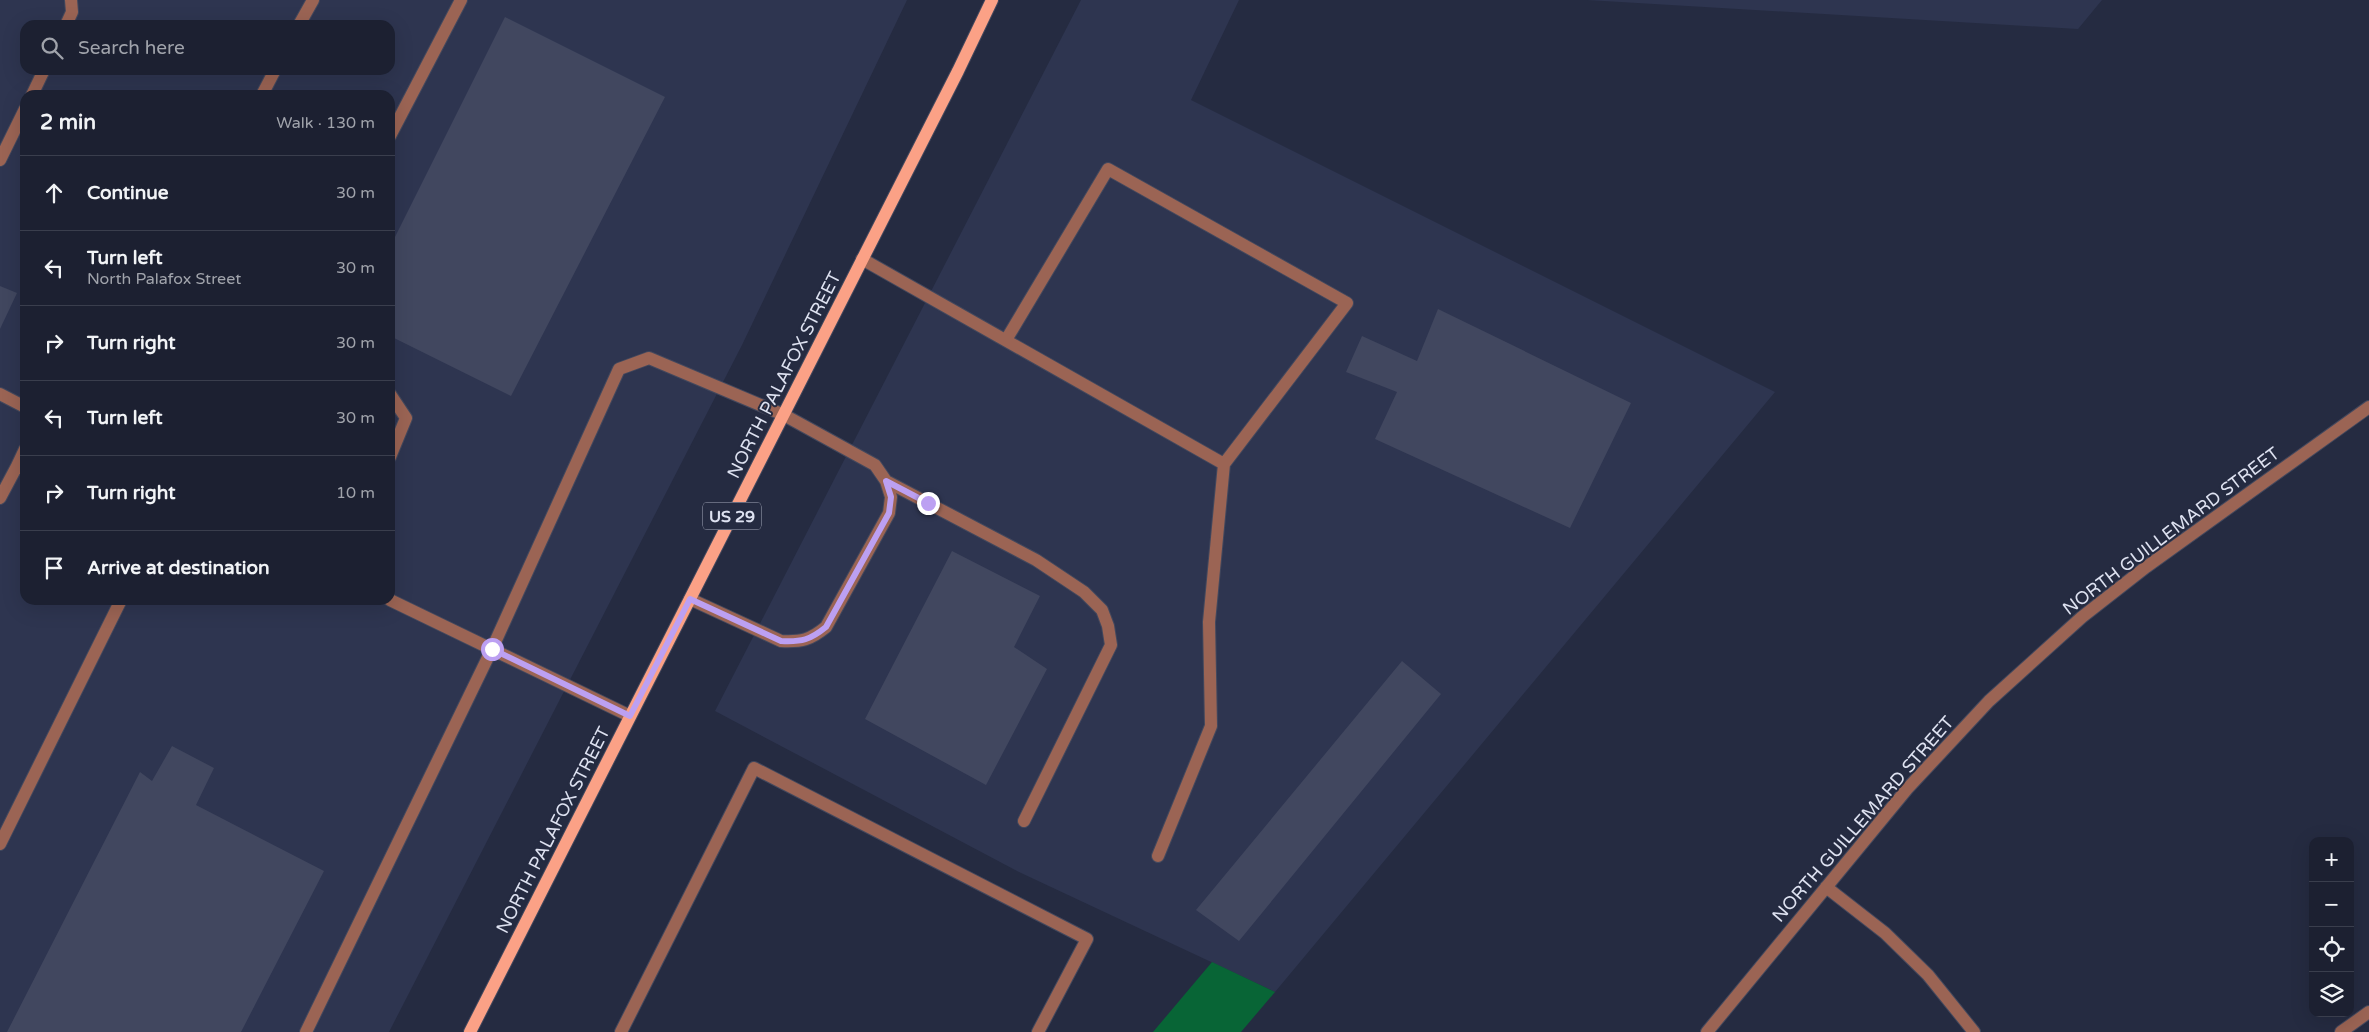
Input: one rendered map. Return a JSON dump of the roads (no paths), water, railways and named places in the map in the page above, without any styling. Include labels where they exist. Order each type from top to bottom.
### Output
[{"type":"main road","name":"NORTH PALAFOX STREET","points":[[470,1032],[784,415],[992,0]]},
{"type":"street","points":[[68,20],[72,12],[71,0]]},
{"type":"street","points":[[302,20],[313,0]]},
{"type":"street","points":[[395,127],[462,0]]},
{"type":"street","points":[[34,90],[42,75]]},
{"type":"street","points":[[265,90],[272,75]]},
{"type":"street","points":[[0,160],[20,119]]},
{"type":"street","points":[[1006,340],[1108,169],[1346,303],[1224,464],[1209,622],[1211,726],[1158,856]]},
{"type":"street","points":[[862,259],[1224,464]]},
{"type":"street","points":[[306,1032],[492,649],[619,369],[649,358],[784,415],[875,465],[886,481],[891,497],[889,513],[826,627],[813,638],[797,642],[781,641],[690,599]]},
{"type":"street","points":[[0,394],[20,404]]},
{"type":"street","points":[[395,402],[406,418],[395,445]]},
{"type":"street","name":"NORTH GUILLEMARD STREET","points":[[1707,1032],[1907,789],[1989,701],[2082,617],[2146,567],[2369,407]]},
{"type":"street","points":[[0,498],[20,469]]},
{"type":"street","points":[[886,481],[1036,560],[1084,592],[1102,610],[1108,626],[1111,645],[1024,821]]},
{"type":"street","points":[[395,602],[630,716]]},
{"type":"street","points":[[0,844],[119,605]]},
{"type":"street","points":[[621,1032],[754,768],[1087,939],[1038,1032]]},
{"type":"street","points":[[1826,887],[1885,933],[1928,975],[1974,1032]]},
{"type":"street","points":[[2341,1032],[2369,1012]]}]
